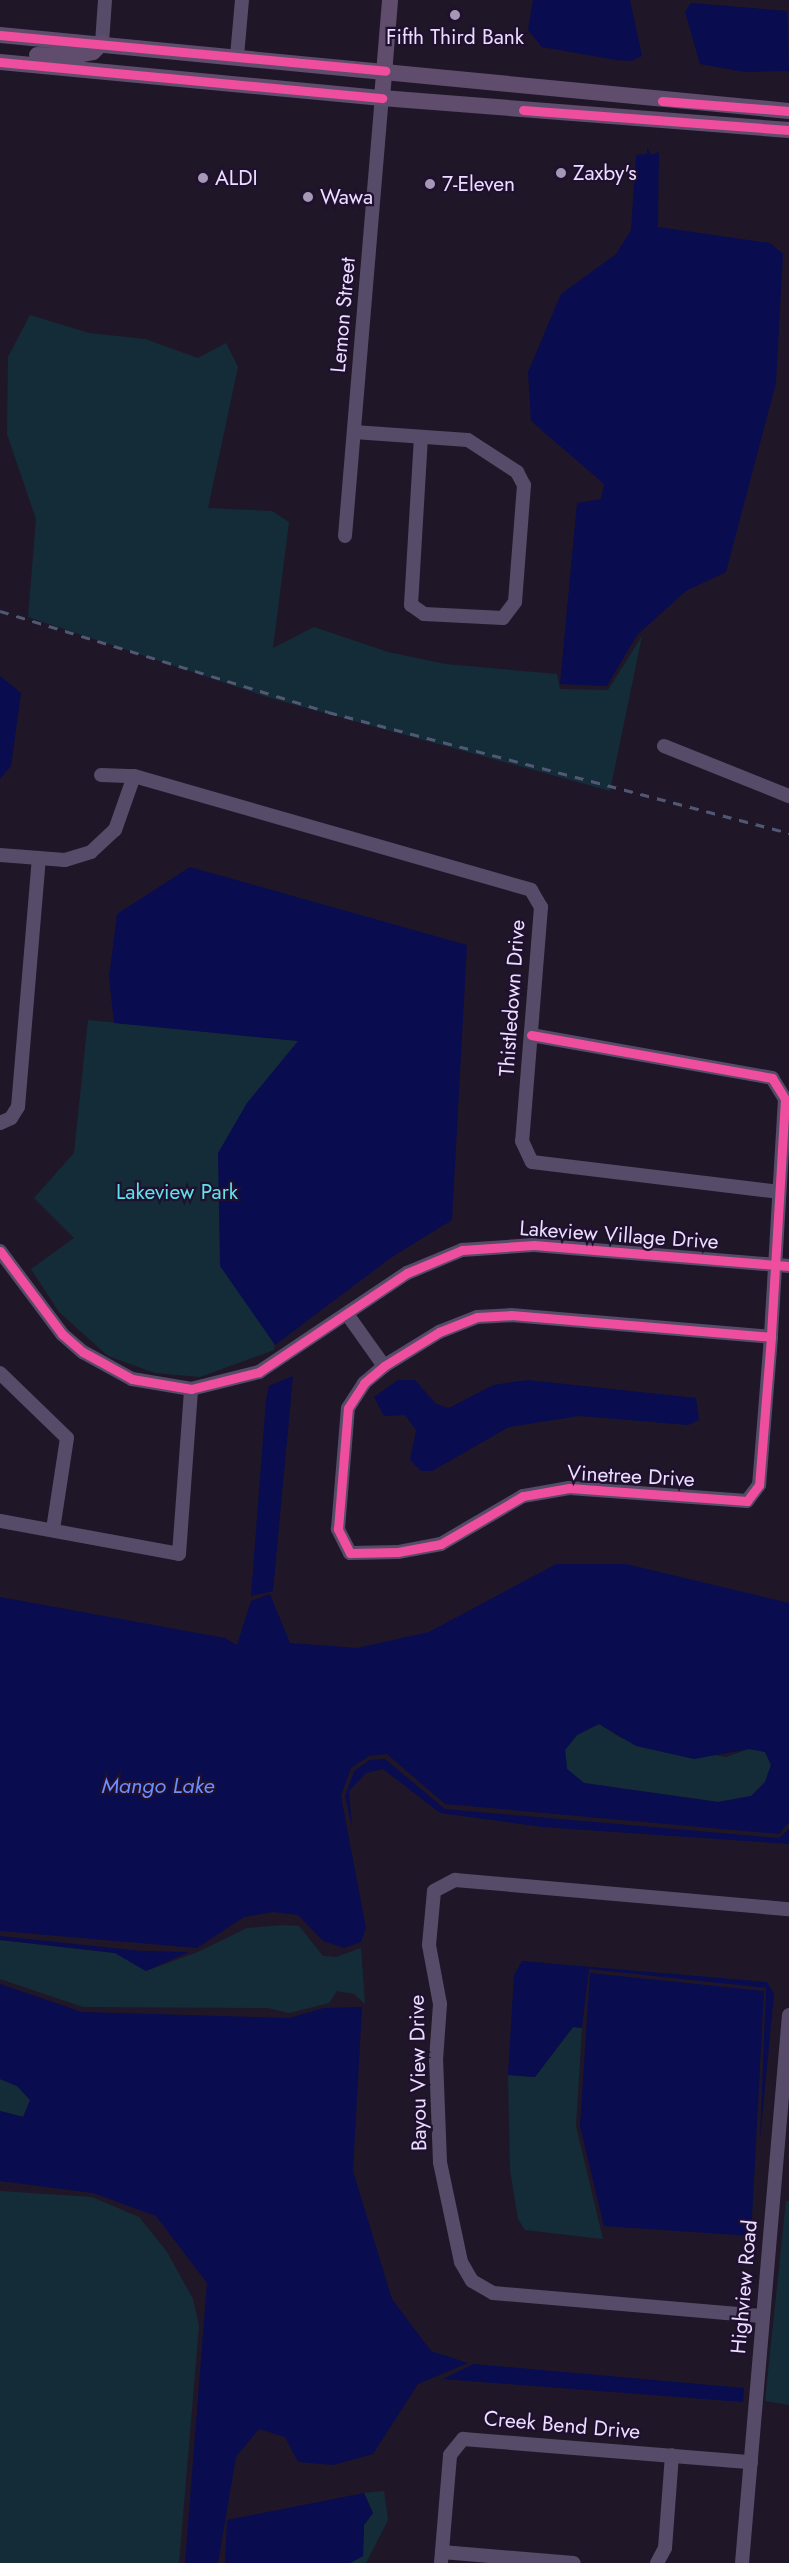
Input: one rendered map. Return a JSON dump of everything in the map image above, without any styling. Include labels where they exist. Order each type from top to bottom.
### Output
[{"type":"main road","points":[[382,98],[390,0]]},
{"type":"main road","points":[[0,35],[237,56],[789,111]]},
{"type":"main road","points":[[0,54],[73,56],[93,52],[102,43]]},
{"type":"main road","points":[[0,62],[382,98],[789,130]]},
{"type":"street","points":[[102,43],[105,0]]},
{"type":"street","points":[[237,56],[242,0]]},
{"type":"street","name":"Lemon Street","points":[[345,536],[382,98]]},
{"type":"street","points":[[354,432],[421,437],[480,445],[517,472],[524,485],[515,602],[503,618],[424,614],[411,604],[421,437]]},
{"type":"street","points":[[664,746],[789,796]]},
{"type":"street","name":"Thistledown Drive","points":[[102,775],[134,776],[531,890],[541,907],[522,1141],[532,1162],[779,1192]]},
{"type":"street","points":[[0,855],[65,860],[104,843],[115,830],[134,776]]},
{"type":"street","points":[[0,1123],[11,1118],[18,1107],[39,858]]},
{"type":"street","name":"Vinetree Drive","points":[[531,1035],[772,1078],[785,1099],[771,1337],[759,1485],[747,1501],[569,1488],[523,1496],[441,1544],[398,1552],[350,1552],[338,1529],[348,1408],[364,1383],[384,1366],[439,1332],[477,1317],[512,1315],[771,1337]]},
{"type":"street","name":"Lakeview Village Drive","points":[[0,1251],[62,1334],[83,1352],[132,1379],[191,1389],[230,1383],[259,1372],[407,1273],[462,1250],[534,1245],[789,1266]]},
{"type":"street","points":[[347,1314],[384,1366]]},
{"type":"street","points":[[0,1373],[67,1438],[52,1530]]},
{"type":"street","points":[[0,1521],[179,1554],[191,1389]]},
{"type":"street","name":"Bayou View Drive","points":[[761,2316],[493,2293],[472,2281],[460,2262],[440,2162],[435,2083],[440,2004],[430,1934],[434,1892],[455,1880],[789,1909]]},
{"type":"street","name":"Highview Road","points":[[742,2563],[761,2316],[786,2083],[789,2015]]},
{"type":"street","name":"Creek Bend Drive","points":[[441,2557],[450,2456],[464,2439],[751,2462]]},
{"type":"street","points":[[657,2563],[665,2548],[672,2456]]},
{"type":"street","points":[[441,2557],[574,2563]]},
{"type":"green space","points":[[30,315],[89,333],[145,339],[198,358],[226,343],[238,367],[208,508],[272,511],[289,522],[273,648],[314,627],[388,652],[445,664],[557,674],[560,689],[608,690],[642,636],[610,791],[270,698],[28,617],[36,519],[7,434],[8,357]]},
{"type":"green space","name":"Lakeview Park","points":[[88,1020],[299,1041],[274,1350],[200,1377],[155,1373],[108,1356],[59,1312],[31,1269],[74,1238],[34,1198],[74,1153]]},
{"type":"green space","points":[[599,1724],[621,1738],[726,1757],[749,1749],[765,1752],[771,1765],[765,1782],[751,1796],[718,1802],[584,1783],[567,1769],[565,1750],[577,1735]]},
{"type":"green space","points":[[299,1926],[323,1956],[336,1957],[361,1948],[365,2004],[354,1994],[337,1991],[329,2003],[289,2013],[268,2008],[83,2007],[0,1979],[0,1940],[115,1953],[146,1971],[198,1952],[247,1928]]},
{"type":"green space","points":[[573,2027],[582,2028],[576,2126],[603,2239],[525,2230],[518,2219],[510,2170],[508,2075],[535,2077]]},
{"type":"green space","points":[[0,2079],[17,2086],[30,2100],[24,2117],[0,2111]]},
{"type":"green space","points":[[0,2191],[92,2197],[139,2217],[167,2252],[193,2299],[199,2326],[179,2563],[0,2563]]},
{"type":"green space","points":[[786,2201],[789,2201],[789,2405],[765,2401]]},
{"type":"green space","points":[[384,2491],[388,2520],[366,2563],[350,2563],[363,2556],[364,2525],[373,2513],[364,2493]]},
{"type":"water","points":[[533,0],[630,0],[642,56],[631,61],[616,60],[542,47],[528,30]]},
{"type":"water","points":[[691,3],[787,11],[789,71],[745,72],[700,64],[685,12]]},
{"type":"water","points":[[647,147],[651,155],[659,152],[658,227],[770,243],[783,254],[776,383],[726,572],[686,591],[637,635],[607,686],[560,684],[577,503],[601,499],[604,484],[531,421],[528,372],[561,294],[616,254],[631,230],[636,155],[647,154]]},
{"type":"water","points":[[0,676],[21,693],[11,766],[0,779]]},
{"type":"water","points":[[190,867],[467,945],[452,1220],[392,1257],[275,1345],[220,1266],[218,1153],[247,1103],[298,1041],[114,1023],[109,977],[117,914]]},
{"type":"water","points":[[293,1376],[273,1591],[251,1596],[266,1400],[269,1386]]},
{"type":"water","points":[[398,1380],[415,1380],[436,1404],[449,1408],[493,1385],[528,1380],[696,1398],[699,1420],[688,1425],[579,1416],[509,1427],[432,1471],[421,1471],[410,1460],[416,1430],[405,1415],[384,1416],[374,1397]]},
{"type":"water","name":"Mango Lake","points":[[556,1564],[626,1564],[789,1603],[789,1822],[779,1834],[445,1804],[387,1754],[369,1756],[351,1768],[341,1796],[366,1928],[361,1942],[344,1948],[323,1941],[298,1915],[273,1912],[244,1917],[197,1948],[0,1931],[0,1597],[225,1638],[237,1645],[251,1601],[270,1594],[290,1643],[357,1648],[429,1632]],"holes":[[[599,1724],[636,1746],[694,1759],[749,1749],[765,1752],[771,1765],[765,1782],[751,1796],[718,1802],[584,1783],[567,1769],[565,1750],[577,1735]]]},
{"type":"water","points":[[385,1759],[445,1809],[779,1838],[789,1829],[789,1844],[542,1827],[440,1813],[383,1769],[366,1773],[349,1791],[352,1827],[345,1796],[354,1771],[370,1760]]},
{"type":"water","points":[[0,1936],[141,1951],[189,1952],[146,1971],[115,1953],[0,1940]]},
{"type":"water","points":[[522,1961],[767,1982],[774,1994],[760,2140],[766,1988],[589,1969],[582,2028],[573,2027],[535,2077],[508,2075],[514,1975]]},
{"type":"water","points":[[590,1973],[764,1991],[751,2236],[604,2226],[580,2126]]},
{"type":"water","points":[[0,1984],[82,2012],[289,2018],[324,2008],[362,2007],[353,2171],[392,2299],[431,2351],[468,2363],[418,2384],[373,2454],[333,2465],[298,2462],[285,2437],[259,2429],[236,2457],[218,2563],[185,2563],[207,2283],[156,2216],[93,2193],[0,2181],[0,2111],[23,2117],[30,2100],[17,2086],[0,2079]]},
{"type":"water","points":[[473,2364],[744,2388],[743,2402],[443,2379]]},
{"type":"water","points":[[364,2493],[373,2513],[364,2525],[363,2556],[350,2563],[225,2563],[227,2520]]},
{"type":"railway","points":[[0,611],[328,712],[789,833]]},
{"type":"cycle path","points":[[0,35],[385,71]]},
{"type":"cycle path","points":[[0,62],[382,98]]},
{"type":"cycle path","points":[[662,101],[789,111]]},
{"type":"cycle path","points":[[523,110],[789,130]]},
{"type":"cycle path","points":[[531,1035],[772,1078],[785,1099],[771,1337],[759,1485],[747,1501],[569,1488],[523,1496],[441,1544],[398,1552],[350,1553],[338,1529],[348,1408],[364,1383],[384,1366],[439,1332],[477,1317],[511,1315],[771,1337]]},
{"type":"cycle path","points":[[0,1251],[62,1334],[83,1352],[132,1379],[191,1389],[259,1372],[407,1273],[462,1250],[534,1245],[789,1266]]},
{"type":"place","name":"Fifth Third Bank","points":[[455,15]]},
{"type":"place","name":"Zaxby's","points":[[561,173]]},
{"type":"place","name":"ALDI","points":[[203,178]]},
{"type":"place","name":"7-Eleven","points":[[430,184]]},
{"type":"place","name":"Wawa","points":[[308,197]]}]
